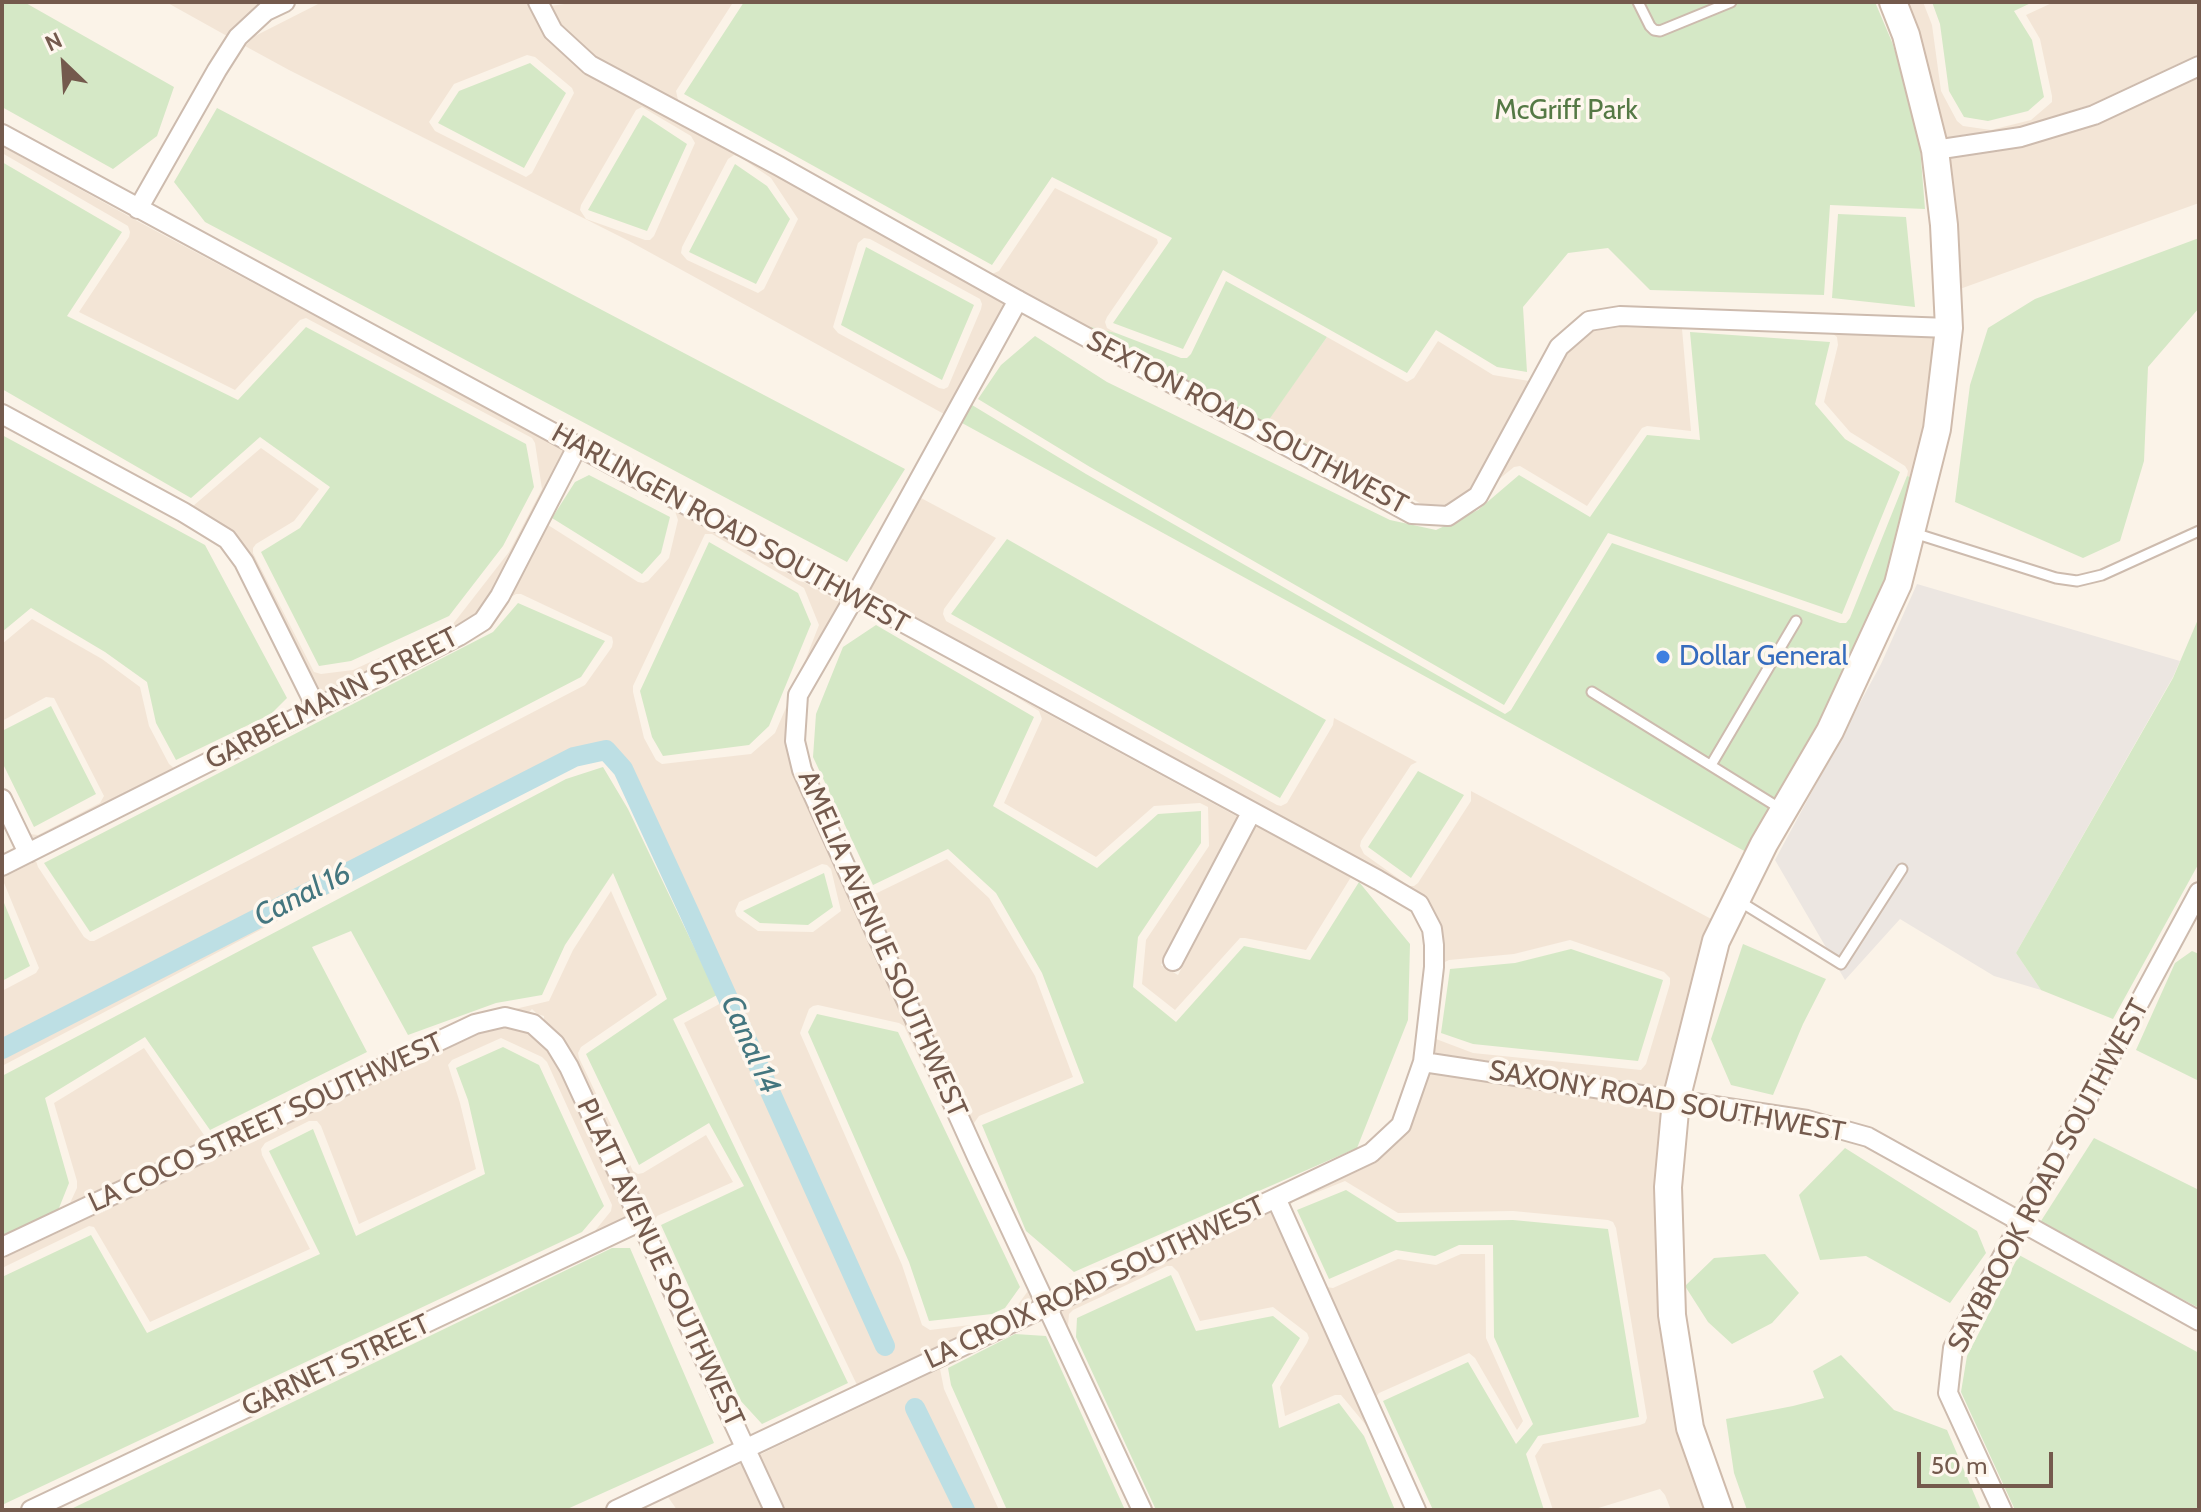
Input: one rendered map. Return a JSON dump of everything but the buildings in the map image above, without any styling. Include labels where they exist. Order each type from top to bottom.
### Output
[{"type":"street","points":[[138,209],[238,37],[266,11],[285,2]]},
{"type":"street","name":"SEXTON ROAD SOUTHWEST","points":[[538,2],[553,31],[590,65],[1412,514],[1448,516],[1478,496],[1559,347],[1589,321],[1620,316],[1949,328]]},
{"type":"street","points":[[1719,1510],[1690,1428],[1672,1315],[1668,1187],[1676,1100],[1716,941],[1764,844],[1830,731],[1898,584],[1937,429],[1949,328],[1944,225],[1935,150],[1906,35],[1893,2]]},
{"type":"street","points":[[1935,150],[2021,137],[2094,115],[2199,66]]},
{"type":"street","name":"HARLINGEN ROAD SOUTHWEST","points":[[2,134],[1419,904],[1432,929],[1434,945]]},
{"type":"street","name":"AMELIA AVENUE SOUTHWEST","points":[[1018,300],[798,695],[795,741],[802,770],[977,1157],[1142,1510]]},
{"type":"street","points":[[2,414],[227,539],[244,562],[316,707]]},
{"type":"street","name":"GARBELMANN STREET","points":[[2,866],[459,636],[483,621],[500,596],[578,445]]},
{"type":"street","points":[[2,799],[28,853]]},
{"type":"street","points":[[1173,961],[1251,813]]},
{"type":"street","name":"SAYBROOK ROAD SOUTHWEST","points":[[2002,1510],[1948,1393],[1953,1348],[2019,1223],[2191,927],[2199,892]]},
{"type":"street","name":"LA CROIX ROAD SOUTHWEST","points":[[616,1510],[1371,1153],[1401,1125],[1423,1062],[1434,945]]},
{"type":"street","name":"LA COCO STREET SOUTHWEST","points":[[2,1247],[475,1024],[505,1017],[533,1024]]},
{"type":"street","name":"PLATT AVENUE SOUTHWEST","points":[[533,1024],[555,1044],[569,1067],[774,1510]]},
{"type":"street","name":"SAXONY ROAD SOUTHWEST","points":[[1423,1062],[1807,1120],[1868,1137],[2199,1321]]},
{"type":"street","points":[[1276,1198],[1416,1510]]},
{"type":"street","name":"GARNET STREET","points":[[31,1510],[641,1221]]},
{"type":"lane","points":[[1638,2],[1650,26],[1660,31],[1731,2]]},
{"type":"lane","points":[[1911,532],[2056,578],[2077,581],[2102,575],[2199,531]]},
{"type":"lane","points":[[1711,765],[1796,621]]},
{"type":"lane","points":[[1592,692],[1784,811]]},
{"type":"lane","points":[[1737,900],[1841,964],[1902,869]]},
{"type":"shaded area","points":[[166,2],[261,2],[227,36]]},
{"type":"shaded area","points":[[322,2],[527,2],[544,35],[584,73],[776,175],[1005,303],[944,414],[629,241],[245,46],[255,36]],"holes":[[[527,55],[535,57],[574,93],[532,173],[526,177],[435,131],[429,122],[454,84]],[[642,107],[691,136],[695,143],[650,240],[586,219],[580,210],[636,110]],[[734,155],[740,157],[771,178],[798,219],[764,289],[758,293],[687,260],[681,253],[728,159]],[[864,238],[870,239],[980,299],[981,309],[948,387],[939,388],[838,333],[833,327],[858,243]]]},
{"type":"shaded area","points":[[579,2],[732,4],[676,91],[678,100],[691,108],[594,56],[560,25],[550,6]]},
{"type":"shaded area","points":[[1903,2],[1923,2],[1932,25],[1941,91],[1957,121],[1963,126],[1991,130],[2031,120],[2052,102],[2040,39],[2026,15],[2054,2],[2199,2],[2199,54],[2090,105],[2019,127],[1942,138]]},
{"type":"shaded area","points":[[2199,78],[2199,203],[1957,290],[1945,159],[2023,147],[2097,125]]},
{"type":"shaded area","points":[[2,146],[564,449],[492,590],[476,613],[320,694],[251,557],[231,530],[193,506],[261,448],[319,489],[294,521],[256,544],[253,553],[314,672],[353,670],[453,624],[509,552],[542,489],[535,443],[532,438],[306,318],[300,320],[235,390],[79,312],[129,237],[128,226],[2,153]]},
{"type":"shaded area","points":[[1055,188],[1157,239],[1158,243],[1107,317],[1107,328],[1116,333],[1087,326],[992,274],[999,271]]},
{"type":"shaded area","points":[[1621,327],[1682,329],[1691,431],[1642,428],[1587,506],[1520,466],[1498,480],[1566,355],[1594,331]]},
{"type":"shaded area","points":[[1833,334],[1938,337],[1928,426],[1915,478],[1907,476],[1905,466],[1850,432],[1824,402],[1838,345],[1837,337]]},
{"type":"shaded area","points":[[1327,337],[1407,382],[1414,378],[1438,341],[1493,375],[1529,381],[1471,489],[1445,505],[1421,504],[1345,466],[1267,421]]},
{"type":"shaded area","points":[[921,498],[996,538],[944,609],[946,621],[1277,805],[1287,803],[1333,725],[1334,718],[1417,762],[1411,765],[1360,846],[1364,854],[1409,886],[1418,883],[1471,801],[1471,791],[1715,921],[1669,1088],[1434,1053],[1436,1039],[1473,1053],[1641,1070],[1646,1064],[1670,978],[1664,972],[1570,940],[1514,954],[1443,963],[1444,937],[1423,895],[868,594]]},
{"type":"shaded area","points":[[675,511],[840,602],[803,666],[819,625],[804,588],[712,534],[705,534],[633,686],[644,738],[656,760],[662,764],[751,754],[775,733],[788,703],[786,740],[793,774],[1035,1300],[1014,1310],[1028,1291],[1027,1284],[904,1026],[813,1006],[800,1033],[902,1265],[922,1325],[930,1330],[986,1323],[857,1385],[684,1023],[723,1002],[724,992],[635,806],[609,762],[602,758],[562,771],[2,1066],[2,991],[36,973],[39,968],[2,878],[36,861],[84,937],[94,941],[585,685],[612,647],[612,637],[521,594],[511,597],[548,525],[643,583],[669,558],[678,520]],"holes":[[[822,864],[831,869],[841,911],[813,932],[758,931],[737,916],[735,911],[739,902]]]},
{"type":"shaded area","points":[[1917,584],[2180,661],[2016,953],[2041,990],[1994,976],[1900,919],[1845,980],[1775,860],[1881,664]]},
{"type":"shaded area","points":[[32,619],[102,659],[140,687],[149,726],[174,768],[32,839],[29,834],[38,835],[100,803],[104,796],[54,698],[46,697],[2,721],[2,644]]},
{"type":"shaded area","points":[[1013,695],[1238,817],[1161,965],[1178,975],[1256,826],[1351,877],[1306,950],[1240,938],[1175,1010],[1142,984],[1146,940],[1209,846],[1208,807],[1200,803],[1154,806],[1096,857],[1004,803],[1042,719],[1039,711]]},
{"type":"shaded area","points":[[947,859],[989,898],[1035,976],[1073,1077],[979,1116],[974,1123],[977,1133],[866,889],[872,894],[877,893]]},
{"type":"shaded area","points":[[611,891],[657,995],[581,1047],[579,1058],[633,1171],[643,1173],[706,1135],[733,1182],[657,1216],[653,1224],[578,1063],[563,1039],[544,1020],[544,1016],[532,1009],[529,1012],[515,1009],[549,1001],[573,950]]},
{"type":"shaded area","points":[[505,1028],[530,1033],[548,1051],[561,1072],[628,1216],[594,1232],[611,1211],[612,1205],[547,1062],[501,1038],[452,1060],[448,1065],[476,1169],[359,1224],[317,1121],[309,1121],[265,1143],[261,1149],[262,1155],[310,1249],[150,1322],[94,1227],[89,1226],[2,1268],[2,1259],[479,1034]]},
{"type":"shaded area","points":[[144,1048],[208,1138],[70,1203],[77,1181],[54,1103]]},
{"type":"shaded area","points":[[1430,1073],[1666,1109],[1658,1186],[1709,1510],[1671,1510],[1660,1489],[1592,1510],[1553,1510],[1535,1456],[1543,1444],[1640,1425],[1647,1418],[1613,1222],[1513,1211],[1398,1213],[1345,1181],[1289,1206],[1288,1204],[1375,1163],[1408,1133]]},
{"type":"shaded area","points":[[1271,1212],[1370,1430],[1341,1395],[1285,1416],[1280,1387],[1307,1343],[1307,1333],[1273,1307],[1200,1321],[1178,1272],[1172,1266],[1073,1310],[1069,1314],[1068,1326],[1061,1312]]},
{"type":"shaded area","points":[[1461,1254],[1485,1254],[1486,1338],[1523,1421],[1517,1430],[1475,1358],[1469,1353],[1376,1397],[1326,1287],[1333,1288],[1398,1259],[1436,1265]]},
{"type":"shaded area","points":[[940,1369],[944,1389],[999,1510],[784,1510],[759,1455]]},
{"type":"shaded area","points":[[742,1463],[763,1510],[677,1510],[668,1497]]},
{"type":"green space","points":[[2,2],[24,2],[174,87],[157,136],[113,169],[2,107]]},
{"type":"green space","name":"McGriff Park","points":[[744,2],[1875,2],[1892,42],[1918,122],[1925,209],[1830,205],[1824,295],[1650,290],[1608,248],[1568,253],[1523,307],[1527,372],[1497,367],[1436,330],[1407,373],[1223,270],[1183,349],[1113,323],[1172,238],[1052,177],[992,265],[684,94]]},
{"type":"green space","points":[[1932,2],[2033,2],[2014,11],[2032,40],[2044,97],[2028,111],[1988,121],[1964,117],[1949,91],[1940,24]]},
{"type":"green space","points":[[530,63],[566,93],[524,168],[438,123],[459,91]]},
{"type":"green space","points":[[217,108],[905,469],[847,562],[205,222],[174,182]]},
{"type":"green space","points":[[643,115],[687,144],[647,231],[588,210]]},
{"type":"green space","points":[[2,162],[122,232],[67,316],[238,400],[306,327],[526,444],[534,487],[503,546],[449,616],[351,661],[319,666],[261,552],[300,528],[330,487],[260,437],[191,498],[2,389]]},
{"type":"green space","points":[[735,164],[767,186],[790,219],[756,284],[689,252]]},
{"type":"green space","points":[[1838,214],[1906,217],[1915,307],[1832,298]]},
{"type":"green space","points":[[2199,238],[2199,308],[2148,367],[2144,461],[2120,541],[2083,558],[1955,502],[1970,385],[1988,328],[2035,299]]},
{"type":"green space","points":[[866,247],[974,305],[942,380],[841,325]]},
{"type":"green space","points":[[1226,281],[1327,337],[1268,421],[1341,464],[1087,326],[1187,358]]},
{"type":"green space","points":[[1690,332],[1830,342],[1815,404],[1845,439],[1900,472],[1842,614],[1608,533],[1504,705],[1090,467],[978,399],[1001,365],[1035,336],[1107,382],[1390,520],[1436,530],[1478,510],[1519,475],[1590,517],[1647,435],[1700,440]]},
{"type":"green space","points":[[972,405],[1086,474],[1505,714],[1511,710],[1612,543],[1846,623],[1907,476],[1915,478],[1889,580],[1822,725],[1748,853],[962,423]]},
{"type":"green space","points":[[2,435],[205,545],[287,698],[271,714],[176,760],[156,723],[147,682],[105,652],[31,608],[2,632]]},
{"type":"green space","points":[[589,475],[670,517],[661,553],[642,574],[552,518],[575,482]]},
{"type":"green space","points":[[1007,539],[1326,720],[1280,798],[951,614]]},
{"type":"green space","points":[[709,542],[798,593],[811,624],[769,726],[749,745],[663,756],[652,737],[640,691]]},
{"type":"green space","points":[[518,603],[605,641],[581,677],[90,932],[44,863],[493,632]]},
{"type":"green space","points":[[2199,617],[2199,863],[2113,1019],[2041,990],[2016,953],[2173,678]]},
{"type":"green space","points":[[876,625],[1034,717],[993,806],[1097,868],[1158,814],[1201,811],[1201,843],[1138,937],[1133,987],[1176,1022],[1244,946],[1310,960],[1359,882],[1410,944],[1408,1020],[1357,1148],[1074,1272],[1026,1231],[982,1125],[1084,1083],[1042,973],[996,893],[948,849],[873,885],[813,757],[816,714],[843,647]]},
{"type":"green space","points":[[51,706],[96,794],[34,827],[2,762],[2,731]]},
{"type":"green space","points":[[603,767],[628,809],[717,995],[673,1019],[848,1383],[762,1424],[740,1400],[661,1225],[744,1186],[709,1123],[639,1165],[586,1054],[667,999],[613,873],[565,945],[542,995],[496,1003],[408,1035],[351,931],[312,947],[367,1052],[210,1130],[145,1037],[45,1098],[69,1183],[57,1213],[2,1237],[2,1076],[566,779]]},
{"type":"green space","points":[[1418,771],[1464,795],[1411,878],[1368,847]]},
{"type":"green space","points":[[824,873],[833,907],[808,925],[760,923],[743,911]]},
{"type":"green space","points":[[2,898],[30,966],[2,981]]},
{"type":"green space","points":[[1743,944],[1826,979],[1773,1095],[1731,1085],[1711,1039]]},
{"type":"green space","points":[[1571,949],[1663,980],[1638,1061],[1473,1044],[1441,1033],[1450,969],[1515,963]]},
{"type":"green space","points":[[2192,951],[2199,954],[2199,1081],[2136,1050],[2175,963]]},
{"type":"green space","points":[[817,1014],[898,1032],[1020,1287],[1005,1308],[992,1314],[929,1321],[909,1262],[808,1032]]},
{"type":"green space","points":[[503,1047],[539,1065],[604,1206],[582,1232],[2,1505],[2,1277],[91,1235],[147,1333],[320,1254],[269,1151],[313,1129],[356,1236],[485,1174],[468,1100],[456,1068]]},
{"type":"green space","points":[[2094,1138],[2199,1190],[2199,1308],[2061,1235],[2041,1221]]},
{"type":"green space","points":[[1845,1148],[1977,1231],[1986,1253],[1950,1303],[1866,1256],[1820,1260],[1799,1195]]},
{"type":"green space","points":[[1346,1190],[1397,1222],[1513,1220],[1608,1229],[1639,1417],[1538,1436],[1526,1454],[1544,1510],[1433,1510],[1383,1401],[1468,1362],[1516,1444],[1533,1424],[1494,1337],[1493,1245],[1459,1245],[1435,1256],[1396,1250],[1329,1279],[1297,1210]]},
{"type":"green space","points":[[612,1248],[630,1248],[714,1443],[565,1510],[69,1510]]},
{"type":"green space","points":[[1765,1254],[1799,1293],[1772,1323],[1732,1344],[1708,1322],[1685,1286],[1714,1258]]},
{"type":"green space","points":[[2019,1255],[2199,1353],[2199,1510],[2015,1510],[1961,1392],[1967,1356]]},
{"type":"green space","points":[[1171,1275],[1196,1331],[1273,1316],[1300,1338],[1272,1385],[1279,1428],[1339,1403],[1364,1436],[1395,1510],[1156,1510],[1076,1337],[1077,1318]]},
{"type":"green space","points":[[1015,1334],[1046,1336],[1125,1510],[1007,1510],[951,1385],[948,1368]]},
{"type":"green space","points":[[1841,1355],[1894,1410],[1947,1430],[1981,1510],[1747,1510],[1734,1473],[1726,1419],[1824,1398],[1813,1371]]},
{"type":"waterway","name":"Canal 16","points":[[2,1049],[574,757],[606,750],[623,769],[885,1346]]},
{"type":"waterway","name":"Canal 14","points":[[915,1408],[965,1510]]},
{"type":"place","name":"Dollar General","points":[[1663,657]]}]
